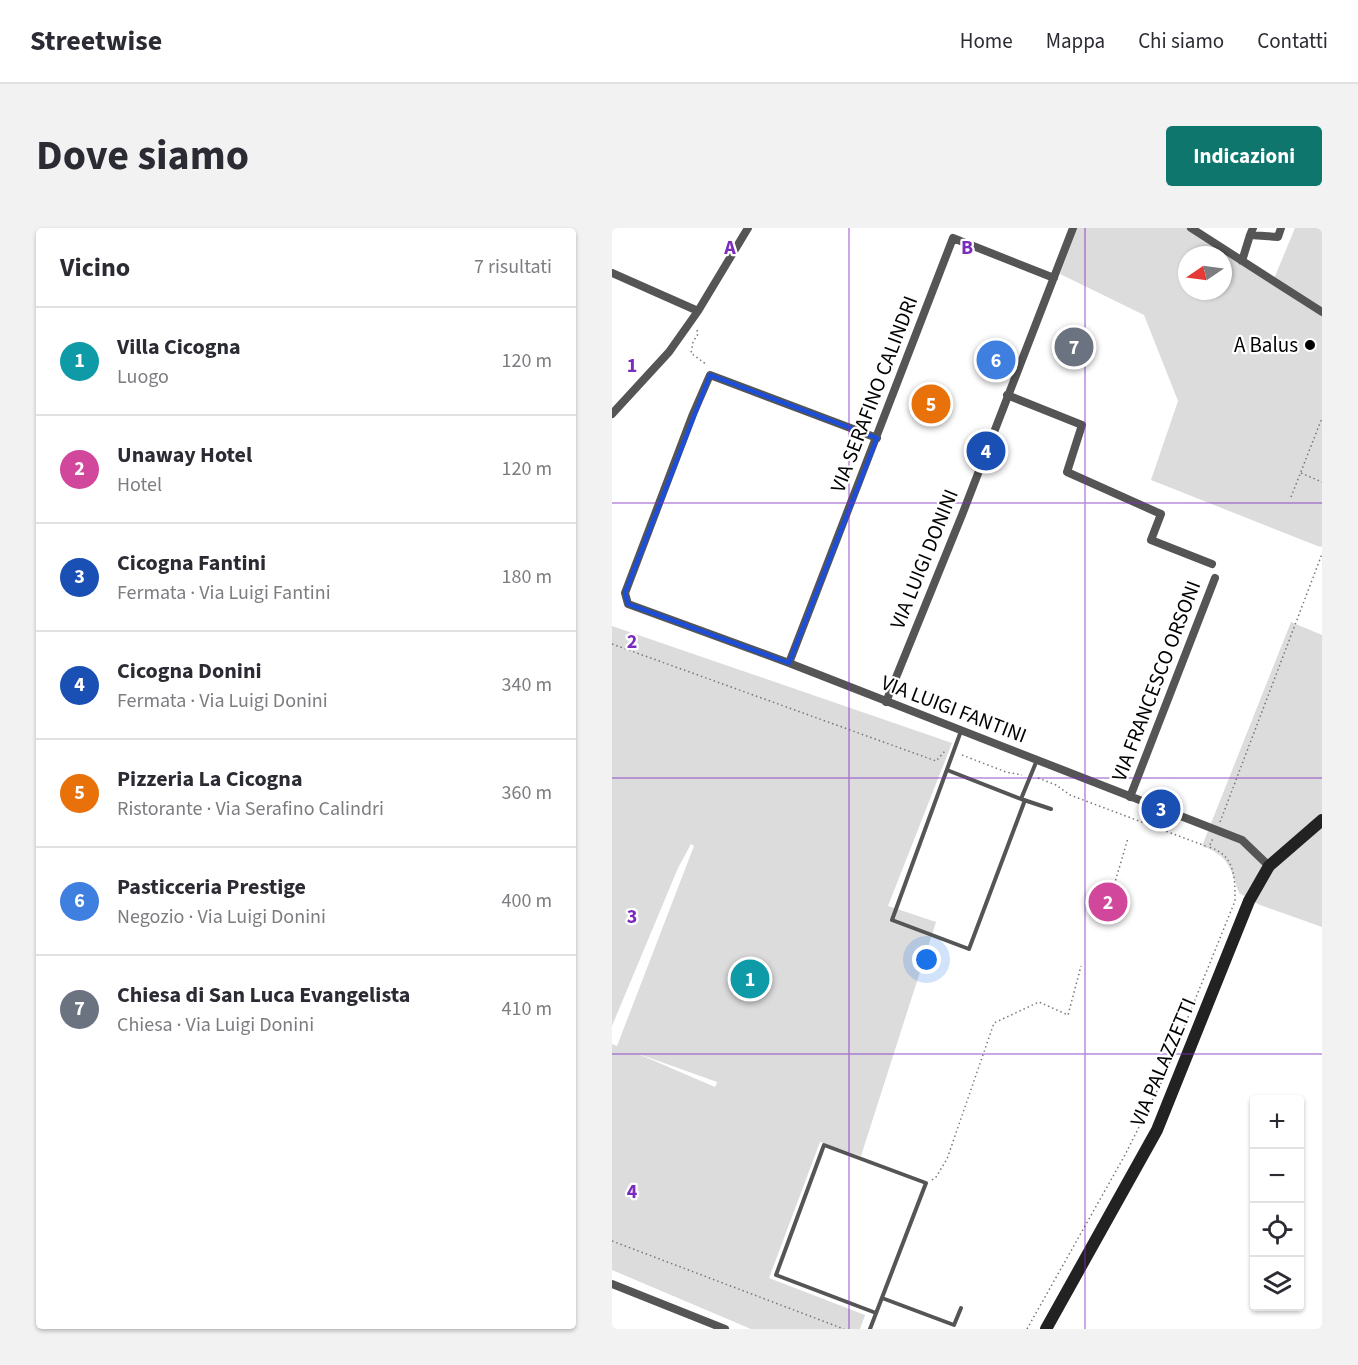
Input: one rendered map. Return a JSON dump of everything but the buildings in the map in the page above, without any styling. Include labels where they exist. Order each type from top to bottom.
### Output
[{"type":"main road","name":"VIA PALAZZETTI","points":[[1046,1329],[1157,1130],[1249,901],[1269,866],[1322,820]]},
{"type":"street","points":[[612,414],[669,352],[698,311],[748,228]]},
{"type":"street","name":"VIA LUIGI DONINI","points":[[886,702],[962,515],[1073,228]]},
{"type":"street","points":[[1191,228],[1322,312]]},
{"type":"street","points":[[1242,261],[1251,231],[1278,237],[1281,228]]},
{"type":"street","name":"VIA SERAFINO CALINDRI","points":[[789,663],[953,238],[1054,278]]},
{"type":"street","points":[[612,273],[698,311]]},
{"type":"street","points":[[710,375],[877,438]]},
{"type":"street","name":"VIA LUIGI FANTINI","points":[[710,375],[625,593],[628,604],[789,663],[1242,840],[1269,866]]},
{"type":"street","name":"VIA FRANCESCO ORSONI","points":[[1007,395],[1082,425],[1067,472],[1161,513],[1151,540],[1212,564]]},
{"type":"street","name":"VIA FRANCESCO ORSONI","points":[[1130,796],[1215,578]]},
{"type":"street","points":[[612,1284],[725,1329]]},
{"type":"lane","points":[[962,730],[892,920],[969,950],[1037,760]]},
{"type":"lane","points":[[947,770],[1051,809]]},
{"type":"lane","points":[[870,1329],[926,1183],[824,1145],[776,1275],[876,1313]]},
{"type":"lane","points":[[882,1298],[954,1325],[961,1308]]},
{"type":"path","points":[[689,324],[698,331],[691,353],[707,366],[710,375]]},
{"type":"path","points":[[1291,497],[1322,418]]},
{"type":"path","points":[[1301,473],[1322,482]]},
{"type":"path","points":[[1209,848],[1322,554]]},
{"type":"path","points":[[612,644],[936,761],[945,751],[954,752],[1019,776],[1026,774],[1056,785],[1070,795],[1221,851],[1228,861],[1235,880],[1235,901],[1163,1079],[1125,1155],[1027,1329]]},
{"type":"path","points":[[1113,888],[1128,838]]},
{"type":"path","points":[[926,1183],[936,1177],[947,1159],[994,1023],[1039,1002],[1068,1015],[1081,966]]},
{"type":"path","points":[[612,1241],[844,1329]]},
{"type":"highlighted area","points":[[710,375],[877,438],[789,663],[628,604],[625,593]]},
{"type":"shaded area","points":[[1077,228],[1192,228],[1220,246],[1178,246],[1178,300],[1232,300],[1232,254],[1273,281],[1295,228],[1322,228],[1322,546],[1151,480],[1178,401],[1144,315],[1060,274]]},
{"type":"shaded area","points":[[1291,622],[1322,635],[1322,927],[1260,905],[1239,893],[1223,858],[1202,846]]},
{"type":"shaded area","points":[[612,626],[952,743],[888,906],[936,922],[861,1156],[820,1142],[769,1278],[865,1315],[860,1329],[751,1329],[612,1270],[612,1044],[617,1046],[694,846],[691,844],[678,868],[612,1026]],"holes":[[[636,1053],[717,1082],[715,1087]]]},
{"type":"place","name":"A Balus","points":[[1310,345]]},
{"type":"place","name":"Chiesa di San Luca Evangelista","points":[[1074,347]]},
{"type":"place","name":"Pasticceria Prestige","points":[[996,360]]},
{"type":"place","name":"Pizzeria La Cicogna","points":[[931,404]]},
{"type":"place","name":"Cicogna Donini","points":[[986,451]]},
{"type":"place","name":"Cicogna Fantini","points":[[1161,809]]},
{"type":"place","name":"Unaway Hotel","points":[[1108,902]]},
{"type":"place","name":"Villa Cicogna","points":[[750,979]]}]
